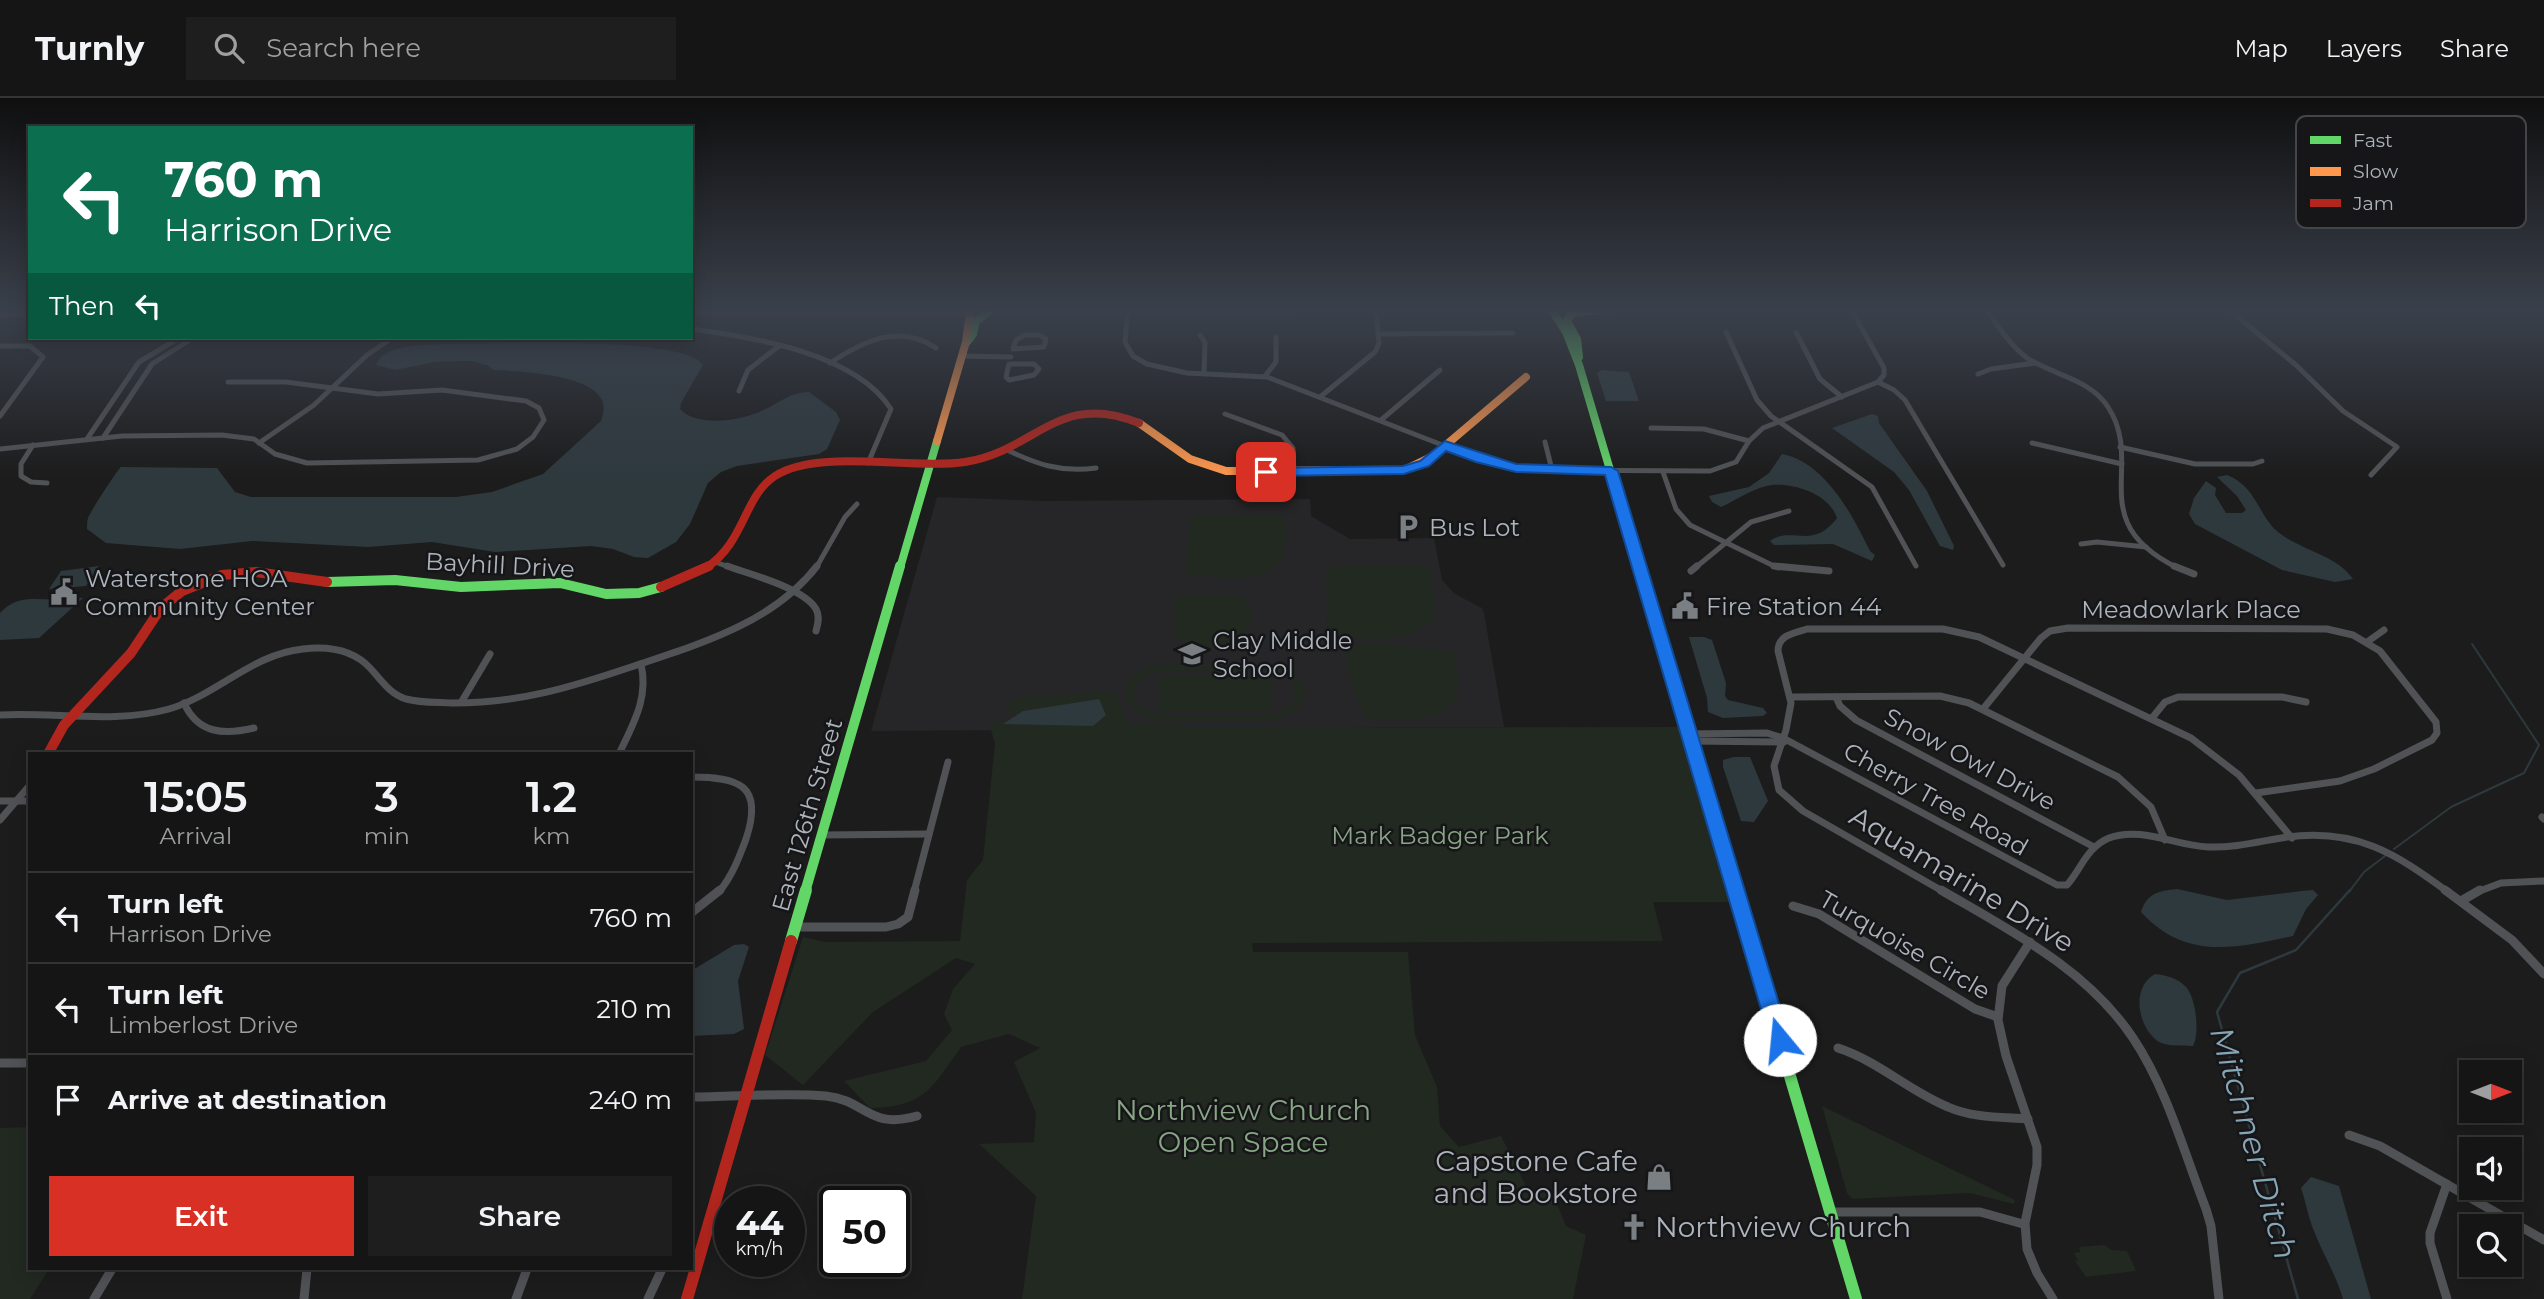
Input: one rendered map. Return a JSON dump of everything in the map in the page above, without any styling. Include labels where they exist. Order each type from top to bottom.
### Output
[{"type":"street","points":[[0,416],[37,365]]},
{"type":"street","points":[[87,439],[137,365]]},
{"type":"street","points":[[103,438],[151,365]]},
{"type":"street","points":[[259,443],[297,418],[334,388],[356,365]]},
{"type":"street","points":[[738,391],[740,382],[754,365]]},
{"type":"street","points":[[834,365],[864,379],[885,397],[891,406],[890,416],[868,463]]},
{"type":"street","name":"East 126th Street","points":[[687,1299],[959,365]]},
{"type":"street","points":[[1009,365],[1006,377],[1012,381],[1034,375],[1039,369],[1035,365]]},
{"type":"street","points":[[1152,365],[1160,369],[1265,376],[1498,465],[1530,470],[1663,472],[1721,469],[1735,462],[1756,433],[1878,382],[1884,375],[1882,365]]},
{"type":"street","points":[[1204,365],[1204,373]]},
{"type":"street","points":[[1265,376],[1274,365]]},
{"type":"street","points":[[1320,397],[1358,365]]},
{"type":"street","points":[[1579,365],[1856,1299]]},
{"type":"street","points":[[1741,365],[1759,403],[1779,422],[1872,487],[1916,566]]},
{"type":"street","points":[[1813,365],[1820,379],[1842,397]]},
{"type":"street","points":[[1978,374],[1991,369],[2021,365]]},
{"type":"street","points":[[2041,365],[2080,383],[2102,399],[2112,412],[2122,464],[2122,506],[2133,531],[2146,547],[2168,564],[2194,574]]},
{"type":"street","points":[[2296,365],[2343,411],[2398,447],[2371,475]]},
{"type":"street","points":[[1381,421],[1440,370]]},
{"type":"street","name":"Bayhill Drive","points":[[49,752],[57,734],[131,653],[161,608],[170,599],[192,586],[222,575],[256,572],[311,582],[395,580],[461,587],[560,583],[606,594],[628,594],[674,584],[715,562],[733,543],[761,485],[774,475],[805,464],[931,464],[979,461],[1056,419],[1084,413],[1110,413],[1146,425],[1182,453],[1207,466],[1239,472],[1404,470],[1425,463],[1501,394],[1527,377]]},
{"type":"street","points":[[0,449],[103,438],[228,435],[247,437],[275,454],[313,464],[478,460],[515,451],[538,431],[544,420],[543,413],[526,401],[442,390],[382,395],[286,382],[229,382]]},
{"type":"street","points":[[1878,382],[1894,390],[1905,400],[2003,565]]},
{"type":"street","points":[[1226,414],[1282,435],[1293,448],[1294,472]]},
{"type":"street","points":[[1651,428],[1704,429],[1749,441]]},
{"type":"street","points":[[1545,442],[1552,470]]},
{"type":"street","points":[[2032,443],[2122,464]]},
{"type":"street","points":[[33,445],[21,464],[21,476],[31,482],[47,483]]},
{"type":"street","points":[[2120,447],[2195,464],[2253,464],[2262,461]]},
{"type":"street","points":[[1005,449],[1054,470],[1096,468]]},
{"type":"street","points":[[1663,472],[1681,518],[1724,543],[1778,568],[1829,571]]},
{"type":"street","points":[[0,715],[97,718],[144,713],[184,704],[216,689],[250,664],[292,650],[323,649],[354,655],[383,685],[402,697],[424,701],[513,700],[546,694],[731,631],[768,611],[792,592],[818,565],[846,514],[857,504]]},
{"type":"street","points":[[1691,571],[1751,522],[1789,511]]},
{"type":"street","points":[[2081,544],[2097,542],[2146,547]]},
{"type":"street","points":[[715,562],[803,597],[816,609],[819,620],[816,631]]},
{"type":"street","name":"Meadowlark Place","points":[[1983,709],[2046,634],[2068,628],[2327,629],[2344,632],[2367,642]]},
{"type":"street","points":[[2165,840],[2157,815],[2127,784],[1969,703],[1940,696],[1790,697],[1777,652],[1782,639],[1799,630],[1954,630],[1979,637],[2152,718],[2205,748],[2256,793],[2292,838]]},
{"type":"street","points":[[2256,793],[2340,781],[2374,769],[2435,738],[2438,730],[2432,714],[2386,656],[2367,642],[2384,630]]},
{"type":"street","points":[[462,701],[490,654]]},
{"type":"street","points":[[620,752],[642,703],[645,680],[640,664]]},
{"type":"street","name":"Aquamarine Drive","points":[[1790,697],[1785,740],[1774,774],[1779,790],[1791,803],[2062,963],[2101,1000],[2128,1031],[2148,1066],[2211,1226],[2219,1299]]},
{"type":"street","name":"Snow Owl Drive","points":[[1836,697],[1840,706],[1856,720],[2094,847]]},
{"type":"street","points":[[2152,718],[2165,702],[2178,697],[2282,697],[2306,702]]},
{"type":"street","points":[[184,704],[195,723],[203,729],[228,734],[254,728]]},
{"type":"street","name":"Cherry Tree Road","points":[[1690,738],[1785,740],[2044,881],[2062,886],[2070,881],[2094,847]]},
{"type":"street","points":[[796,927],[886,927],[905,920],[912,909],[948,762]]},
{"type":"street","points":[[693,776],[718,776],[742,785],[753,799],[754,818],[729,881],[712,899],[693,912]]},
{"type":"street","points":[[0,820],[28,787]]},
{"type":"street","points":[[0,801],[28,801]]},
{"type":"street","points":[[823,835],[929,834]]},
{"type":"street","points":[[2094,847],[2120,836],[2207,847],[2334,835],[2369,843],[2407,863],[2512,938],[2544,974]]},
{"type":"street","points":[[2461,901],[2497,882],[2544,881]]},
{"type":"street","name":"Turquoise Circle","points":[[1793,906],[1819,914],[1975,1009],[1998,1017]]},
{"type":"street","points":[[2030,942],[2003,983],[1998,1017],[2035,1141],[2038,1161],[2023,1224],[2029,1254],[2053,1299]]},
{"type":"street","points":[[1838,1048],[1866,1057],[1949,1108],[1968,1114],[2028,1119]]},
{"type":"street","points":[[0,1063],[28,1063]]},
{"type":"street","points":[[693,1097],[841,1098],[878,1121],[893,1123],[917,1116]]},
{"type":"street","points":[[2349,1135],[2380,1146],[2544,1241]]},
{"type":"street","points":[[2447,1184],[2430,1233],[2430,1243],[2447,1299]]},
{"type":"street","points":[[1830,1212],[1980,1212],[2023,1224]]},
{"type":"street","points":[[94,1299],[111,1270]]},
{"type":"street","points":[[304,1299],[307,1270]]},
{"type":"street","points":[[516,1299],[527,1270]]},
{"type":"street","points":[[648,1299],[662,1270]]},
{"type":"shaded area","points":[[376,365],[420,365],[395,370]]},
{"type":"shaded area","points":[[487,365],[703,365],[681,403],[680,409],[687,415],[718,421],[740,418],[795,394],[809,392],[836,412],[840,420],[827,449],[819,454],[737,466],[721,472],[708,483],[690,524],[676,542],[648,558],[591,546],[495,552],[432,542],[368,547],[252,541],[180,549],[106,543],[87,529],[90,514],[121,467],[217,468],[235,492],[251,497],[456,497],[492,492],[543,474],[601,421],[604,408],[602,400],[584,384],[536,373],[494,370]]},
{"type":"shaded area","points":[[1602,370],[1629,372],[1639,401],[1606,401],[1597,373]]},
{"type":"shaded area","points":[[1872,414],[1878,416],[1879,423],[1927,491],[1954,546],[1953,550],[1940,546],[1909,490],[1894,472],[1832,428]]},
{"type":"shaded area","points":[[1782,454],[1812,468],[1836,492],[1870,551],[1875,555],[1872,561],[1833,544],[1774,545],[1770,541],[1786,535],[1811,536],[1828,528],[1837,518],[1827,502],[1801,488],[1772,485],[1752,491],[1721,507],[1712,502],[1709,496],[1749,487],[1769,473]]},
{"type":"shaded area","points":[[2227,475],[2245,487],[2278,532],[2338,564],[2353,579],[2335,582],[2282,570],[2195,524],[2189,514],[2194,498],[2206,481],[2216,488],[2215,495],[2226,513],[2242,513],[2246,510],[2237,496],[2217,477]]},
{"type":"shaded area","name":"Clay Middle School","points":[[937,497],[1042,501],[1310,499],[1311,516],[1350,539],[1434,538],[1442,580],[1455,594],[1482,608],[1484,613],[1504,727],[871,731]]},
{"type":"shaded area","points":[[99,566],[86,586],[49,589],[61,571]]},
{"type":"shaded area","points":[[83,598],[39,638],[0,640],[0,613],[8,606],[26,600]]},
{"type":"shaded area","points":[[1689,637],[1712,640],[1726,683],[1725,696],[1728,700],[1763,708],[1767,713],[1763,716],[1723,718],[1708,712],[1707,698]]},
{"type":"shaded area","points":[[1099,699],[1106,715],[1093,726],[1003,724],[1023,711]]},
{"type":"shaded area","points":[[1750,757],[1768,801],[1754,822],[1741,821],[1723,767],[1723,760]]},
{"type":"shaded area","points":[[2177,889],[2227,900],[2313,890],[2318,895],[2306,909],[2293,936],[2231,947],[2212,947],[2176,938],[2158,928],[2141,912],[2146,901],[2154,894]]},
{"type":"shaded area","points":[[744,944],[749,947],[738,981],[744,1029],[734,1034],[693,1036],[693,970],[734,945]]},
{"type":"shaded area","points":[[2155,974],[2175,979],[2189,992],[2196,1025],[2193,1046],[2163,1044],[2152,1036],[2146,1027],[2140,998],[2147,980]]},
{"type":"shaded area","points":[[2311,1177],[2339,1186],[2371,1299],[2343,1299],[2312,1226],[2301,1188]]},
{"type":"green space","points":[[1196,515],[1282,515],[1286,539],[1283,556],[1274,568],[1261,574],[1244,577],[1186,575],[1190,518]]},
{"type":"green space","points":[[1335,565],[1424,565],[1431,570],[1435,616],[1426,626],[1401,637],[1328,637],[1326,572]]},
{"type":"green space","points":[[1182,595],[1240,595],[1249,606],[1252,616],[1250,625],[1244,633],[1225,644],[1194,645],[1174,638],[1175,598]]},
{"type":"green space","points":[[1357,643],[1454,652],[1458,691],[1454,702],[1433,716],[1419,719],[1365,720],[1348,673],[1346,651]]},
{"type":"green space","points":[[1296,664],[1296,670],[1291,670],[1304,684],[1307,692],[1299,708],[1274,721],[1158,721],[1138,712],[1126,698],[1127,683],[1134,675],[1160,665]],"holes":[[[1154,672],[1277,672],[1292,681],[1296,696],[1287,709],[1273,715],[1163,715],[1143,710],[1134,696],[1138,682]]]},
{"type":"green space","points":[[1271,674],[1271,711],[1158,712],[1160,675]]},
{"type":"green space","points":[[1115,690],[1128,723],[1179,724],[1180,728],[1682,727],[1734,902],[1653,902],[1663,941],[1252,943],[1253,952],[1408,952],[1415,1035],[1437,1087],[1440,1126],[1459,1147],[1501,1136],[1528,1190],[1552,1192],[1566,1226],[1586,1235],[1573,1299],[1022,1299],[1036,1196],[979,1144],[1034,1142],[1036,1113],[1014,1062],[1040,1048],[1009,1034],[961,1047],[925,1092],[903,1104],[889,1107],[870,1108],[844,1081],[926,1061],[952,1030],[944,1014],[953,989],[975,964],[956,958],[873,1012],[803,1085],[765,1055],[803,937],[825,942],[960,941],[967,880],[983,860],[995,743],[989,724],[1018,717],[1004,706],[1015,698]]},
{"type":"green space","points":[[1822,1106],[2015,1200],[2014,1204],[1970,1193],[1852,1199],[1847,1193]]},
{"type":"green space","points":[[28,1127],[28,1270],[48,1270],[30,1299],[0,1299],[0,1128]]},
{"type":"green space","points":[[2104,1245],[2112,1250],[2127,1251],[2136,1271],[2086,1277],[2075,1261],[2078,1260],[2074,1253],[2080,1252],[2079,1247]]},
{"type":"waterway","name":"Mitchner Ditch","points":[[2394,849],[2451,807],[2524,773],[2539,745],[2472,644]]},
{"type":"waterway","name":"Mitchner Ditch","points":[[2349,892],[2364,872],[2385,856]]},
{"type":"waterway","name":"Mitchner Ditch","points":[[2298,1299],[2217,1012],[2240,973],[2296,950],[2350,890]]},
{"type":"traffic: fast","points":[[1579,365],[1659,634]]},
{"type":"traffic: fast","points":[[791,941],[937,441]]},
{"type":"traffic: fast","points":[[327,582],[395,580],[461,587],[560,583],[606,594],[639,593],[661,587]]},
{"type":"traffic: fast","points":[[1763,985],[1856,1299]]},
{"type":"traffic: slow","points":[[937,441],[959,365]]},
{"type":"traffic: slow","points":[[1139,423],[1190,459],[1226,471],[1404,470],[1433,456],[1526,377]]},
{"type":"traffic: slow","points":[[1659,634],[1763,985]]},
{"type":"traffic: jam","points":[[661,587],[691,576],[718,559],[739,533],[758,492],[774,476],[793,466],[822,463],[961,463],[997,453],[1074,415],[1094,411],[1116,413],[1139,423]]},
{"type":"traffic: jam","points":[[49,752],[64,725],[131,653],[161,608],[182,591],[222,575],[256,572],[327,582]]},
{"type":"traffic: jam","points":[[687,1299],[791,941]]},
{"type":"place","name":"Bus Lot","points":[[1408,527]]},
{"type":"place","name":"Waterstone HOA Community Center","points":[[64,592]]},
{"type":"place","name":"Fire Station 44","points":[[1685,606]]},
{"type":"place","name":"Clay Middle School","points":[[1192,654]]},
{"type":"place","name":"Capstone Cafe and Bookstore","points":[[1659,1177]]},
{"type":"place","name":"Northview Church","points":[[1634,1227]]},
{"type":"route","points":[[1266,472],[1412,469],[1425,463],[1445,445],[1481,460],[1516,468],[1611,471],[1780,1040]]},
{"type":"park label","name":"Mark Badger Park","points":[[1440,835]]},
{"type":"park label","name":"Northview Church Open Space","points":[[1243,1126]]}]
